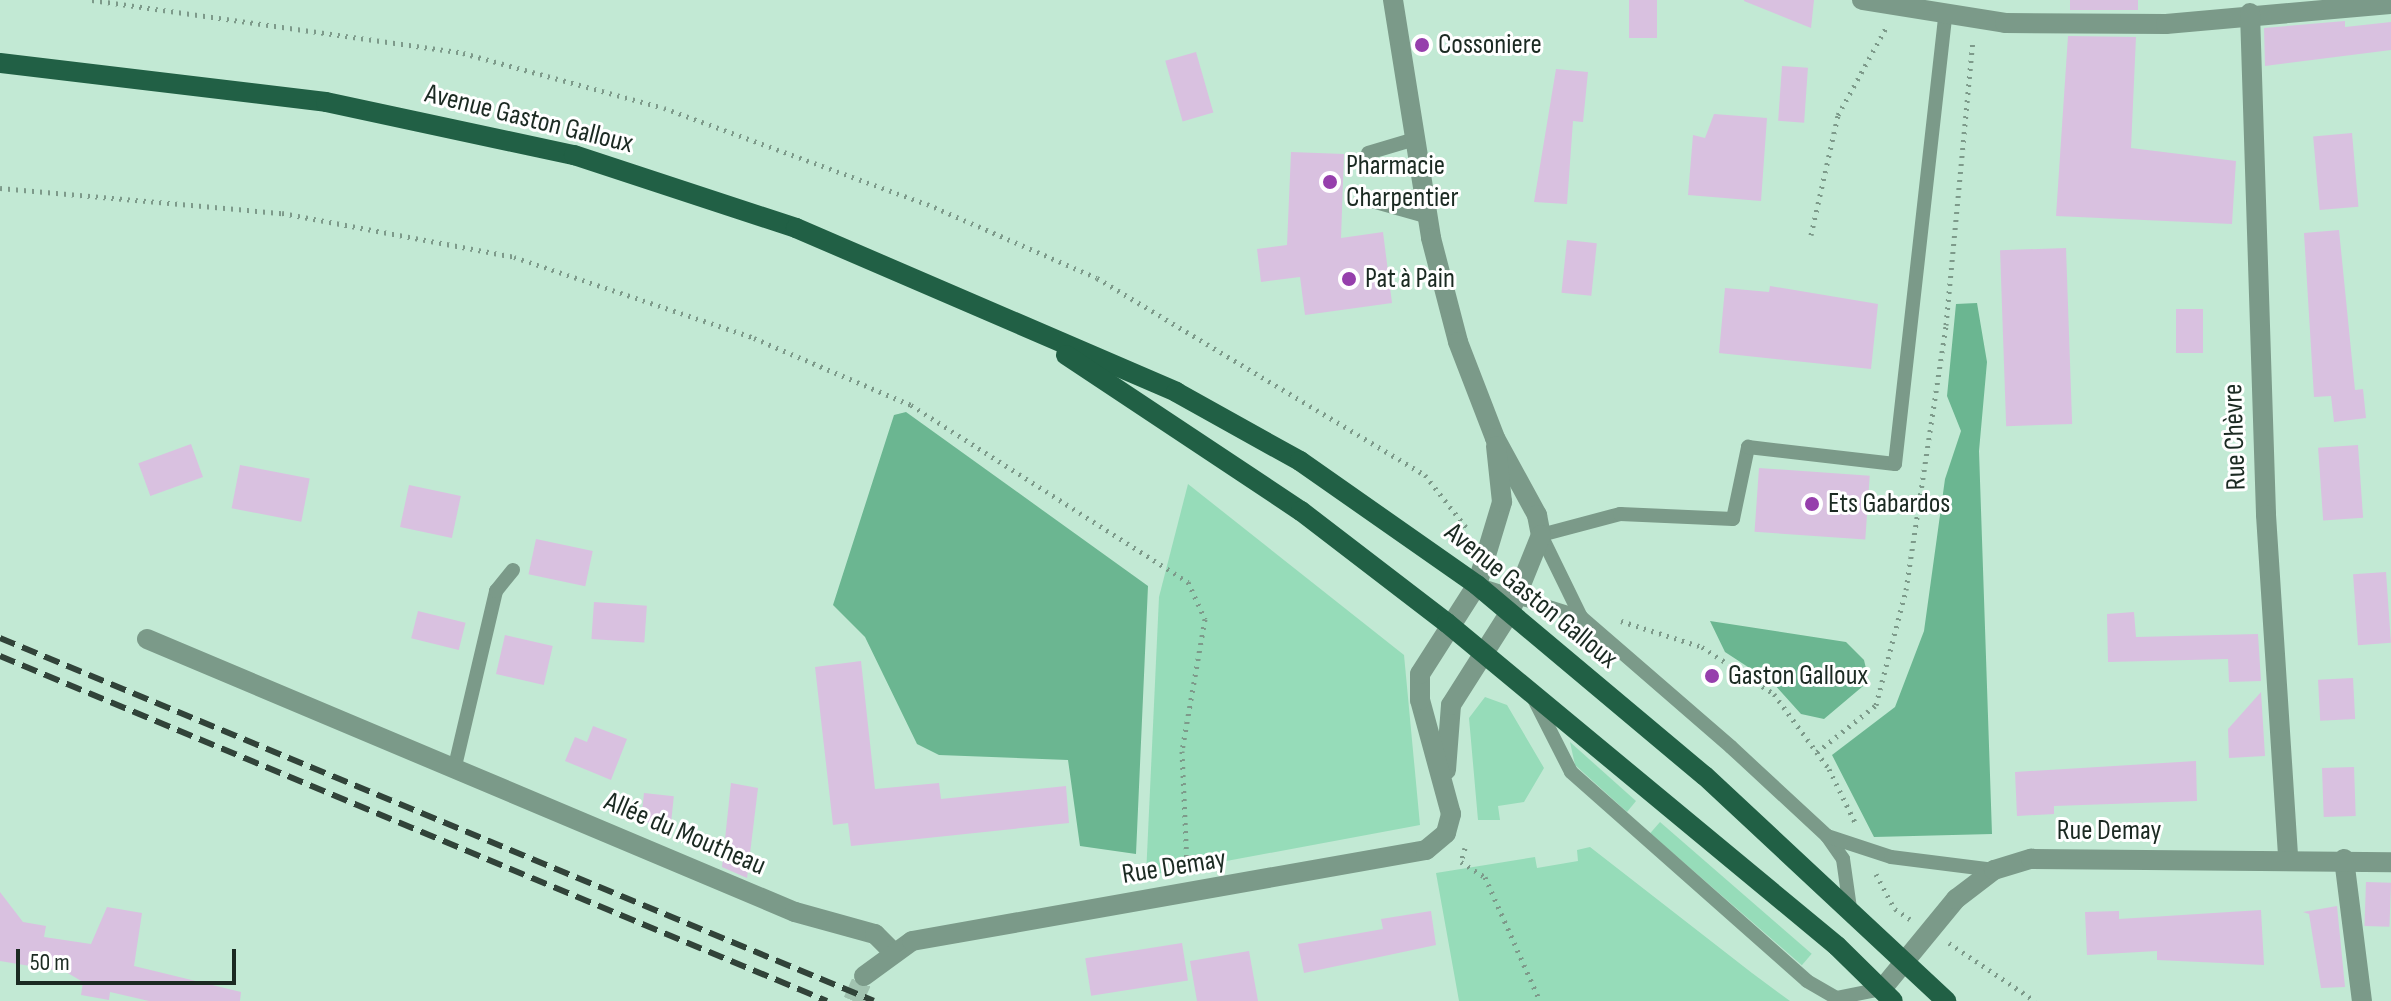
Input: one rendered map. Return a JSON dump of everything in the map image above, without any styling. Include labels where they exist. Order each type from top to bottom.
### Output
[{"type":"main road","name":"Avenue Gaston Galloux","points":[[0,63],[326,102],[574,155],[796,228],[1176,392],[1286,454],[1477,585],[1514,604],[1850,908],[1946,1001]]},
{"type":"main road","name":"Avenue Gaston Galloux","points":[[1019,324],[1301,511],[1447,623],[1888,995]]},
{"type":"street","points":[[1393,0],[1428,217],[1458,342],[1495,438],[1526,489],[1541,535]]},
{"type":"street","points":[[1862,0],[1945,15],[2166,24],[2250,13],[2391,4]]},
{"type":"street","name":"Rue Chèvre","points":[[2250,13],[2266,515],[2288,859]]},
{"type":"street","points":[[1477,585],[1502,502],[1495,438]]},
{"type":"street","name":"Rue Demay","points":[[1445,782],[1451,705],[1514,604],[1541,535]]},
{"type":"street","name":"Rue Demay","points":[[864,976],[892,951],[912,941],[1426,850],[1449,823],[1445,782],[1420,687],[1447,623],[1477,585]]},
{"type":"street","name":"Allée du Moutheau","points":[[147,639],[455,766],[795,912],[875,934],[892,951]]},
{"type":"street","name":"Rue Demay","points":[[1888,995],[1906,962],[1956,899],[1994,870],[2031,859],[2344,859],[2391,862]]},
{"type":"street","points":[[2344,859],[2362,1001]]},
{"type":"lane","points":[[1850,908],[1843,859],[1827,836],[1581,617],[1541,535],[1620,514],[1733,519],[1748,447],[1895,464],[1945,15]]},
{"type":"lane","points":[[1368,153],[1415,139]]},
{"type":"lane","points":[[1372,201],[1428,217]]},
{"type":"lane","points":[[455,766],[496,591],[513,570]]},
{"type":"lane","points":[[1514,604],[1581,617]]},
{"type":"lane","points":[[1531,693],[1571,772],[1807,981],[1836,998],[1888,995]]},
{"type":"lane","points":[[1827,836],[1891,857],[1994,870]]},
{"type":"path","points":[[92,0],[463,53],[664,108],[927,204],[1097,278],[1425,475],[1464,524]]},
{"type":"path","points":[[1811,235],[1838,115],[1897,7]]},
{"type":"path","points":[[0,188],[282,213],[514,257],[754,338],[911,405],[1188,582],[1205,619],[1182,751],[1189,893]]},
{"type":"path","points":[[1609,618],[1702,647],[1774,694],[1829,769],[1864,840]]},
{"type":"path","points":[[1461,862],[1485,877],[1540,1001]]},
{"type":"path","points":[[1870,864],[1895,909]]},
{"type":"path","points":[[1962,952],[2035,1001]]},
{"type":"green space","points":[[1977,303],[1987,362],[1979,451],[1992,834],[1874,837],[1832,755],[1895,707],[1924,631],[1945,479],[1961,431],[1947,396],[1956,304]]},
{"type":"green space","points":[[906,412],[1148,586],[1136,854],[1080,846],[1068,760],[939,755],[917,744],[865,637],[833,605],[894,415]]},
{"type":"green space","points":[[1188,484],[1404,655],[1420,825],[1146,876],[1159,597]]},
{"type":"green space","points":[[1710,621],[1846,642],[1864,660],[1869,681],[1824,719],[1801,714],[1774,684],[1725,652]]},
{"type":"green space","points":[[1485,697],[1507,705],[1544,768],[1524,802],[1498,806],[1500,820],[1478,820],[1469,718]]},
{"type":"green space","points":[[1570,742],[1636,801],[1627,812],[1575,765]]},
{"type":"green space","points":[[1660,822],[1812,954],[1802,965],[1650,833]]},
{"type":"green space","points":[[1590,847],[1790,1001],[1459,1001],[1436,873],[1535,857],[1537,868],[1578,861],[1577,850]]},
{"type":"building","points":[[1629,0],[1657,0],[1657,38],[1629,38]]},
{"type":"building","points":[[1814,0],[1811,28],[1744,1]]},
{"type":"building","points":[[2070,0],[2138,0],[2138,10],[2070,10]]},
{"type":"building","points":[[2345,21],[2345,27],[2391,22],[2391,50],[2265,66],[2264,28]]},
{"type":"building","points":[[2068,36],[2136,37],[2131,148],[2236,161],[2232,224],[2056,216]]},
{"type":"building","points":[[1196,52],[1213,113],[1183,121],[1165,61]]},
{"type":"building","points":[[1782,66],[1808,68],[1804,123],[1778,121]]},
{"type":"building","points":[[1556,69],[1588,72],[1583,122],[1573,121],[1567,204],[1534,202]]},
{"type":"building","points":[[1714,114],[1767,118],[1761,201],[1688,195],[1693,135],[1705,138]]},
{"type":"building","points":[[2352,133],[2358,207],[2320,210],[2313,136]]},
{"type":"building","points":[[1291,152],[1344,154],[1341,238],[1383,232],[1392,303],[1305,315],[1300,277],[1261,282],[1257,249],[1287,245]]},
{"type":"building","points":[[2339,230],[2355,390],[2363,389],[2366,418],[2334,422],[2331,396],[2314,397],[2304,233]]},
{"type":"building","points":[[1567,240],[1597,243],[1591,296],[1561,293]]},
{"type":"building","points":[[2066,248],[2072,424],[2006,426],[2000,250]]},
{"type":"building","points":[[1770,286],[1878,304],[1871,369],[1719,353],[1725,288],[1769,292]]},
{"type":"building","points":[[2176,309],[2203,309],[2203,353],[2176,353]]},
{"type":"building","points":[[191,444],[203,477],[150,496],[138,463]]},
{"type":"building","points":[[2358,445],[2363,518],[2323,521],[2318,448]]},
{"type":"building","points":[[240,465],[310,479],[301,522],[232,508]]},
{"type":"building","name":"Ets Gabardos","points":[[1759,468],[1870,476],[1865,540],[1755,532]]},
{"type":"building","points":[[409,485],[461,496],[452,538],[400,527]]},
{"type":"building","points":[[536,539],[593,551],[585,586],[529,574]]},
{"type":"building","points":[[2386,572],[2391,643],[2358,645],[2353,574]]},
{"type":"building","points":[[594,602],[647,606],[644,643],[591,639]]},
{"type":"building","points":[[418,611],[466,623],[459,650],[411,638]]},
{"type":"building","points":[[2134,612],[2136,637],[2258,634],[2261,681],[2229,682],[2228,659],[2108,662],[2107,614]]},
{"type":"building","points":[[505,635],[553,646],[544,685],[496,674]]},
{"type":"building","points":[[861,661],[875,789],[939,783],[941,799],[1066,786],[1069,823],[851,846],[848,823],[833,825],[815,667]]},
{"type":"building","points":[[2353,678],[2355,719],[2320,721],[2318,680]]},
{"type":"building","points":[[2261,692],[2265,756],[2229,758],[2228,729]]},
{"type":"building","points":[[593,726],[627,739],[611,780],[565,761],[575,737],[587,742]]},
{"type":"building","points":[[2196,761],[2197,801],[2054,806],[2054,814],[2017,816],[2015,772]]},
{"type":"building","points":[[2354,767],[2356,816],[2324,817],[2322,768]]},
{"type":"building","points":[[731,783],[758,788],[747,878],[722,867]]},
{"type":"building","points":[[644,793],[674,796],[671,825],[641,822]]},
{"type":"building","points":[[2366,882],[2391,883],[2389,927],[2364,926]]},
{"type":"building","points":[[0,892],[23,922],[46,926],[44,937],[91,944],[107,907],[142,913],[134,966],[241,992],[240,1001],[149,1001],[110,992],[109,1000],[81,995],[83,982],[66,972],[0,961]]},
{"type":"building","points":[[2337,906],[2345,987],[2321,988],[2309,914],[2303,912]]},
{"type":"building","points":[[2261,910],[2264,965],[2157,960],[2157,951],[2087,955],[2085,912],[2119,911],[2119,919]]},
{"type":"building","points":[[1431,911],[1436,945],[1304,973],[1298,944],[1383,929],[1381,919]]},
{"type":"building","points":[[1182,943],[1188,981],[1091,996],[1085,958]]},
{"type":"building","points":[[1249,951],[1258,1001],[1197,1001],[1190,961]]},
{"type":"tunnel","points":[[853,1001],[864,976]]},
{"type":"railway","points":[[0,638],[874,1001]]},
{"type":"railway","points":[[0,656],[827,1001]]},
{"type":"place","name":"Cossoniere","points":[[1422,45]]},
{"type":"place","name":"Pharmacie Charpentier","points":[[1330,182]]},
{"type":"place","name":"Pat à Pain","points":[[1349,279]]},
{"type":"place","name":"Ets Gabardos","points":[[1812,504]]},
{"type":"place","name":"Gaston Galloux","points":[[1712,676]]}]
